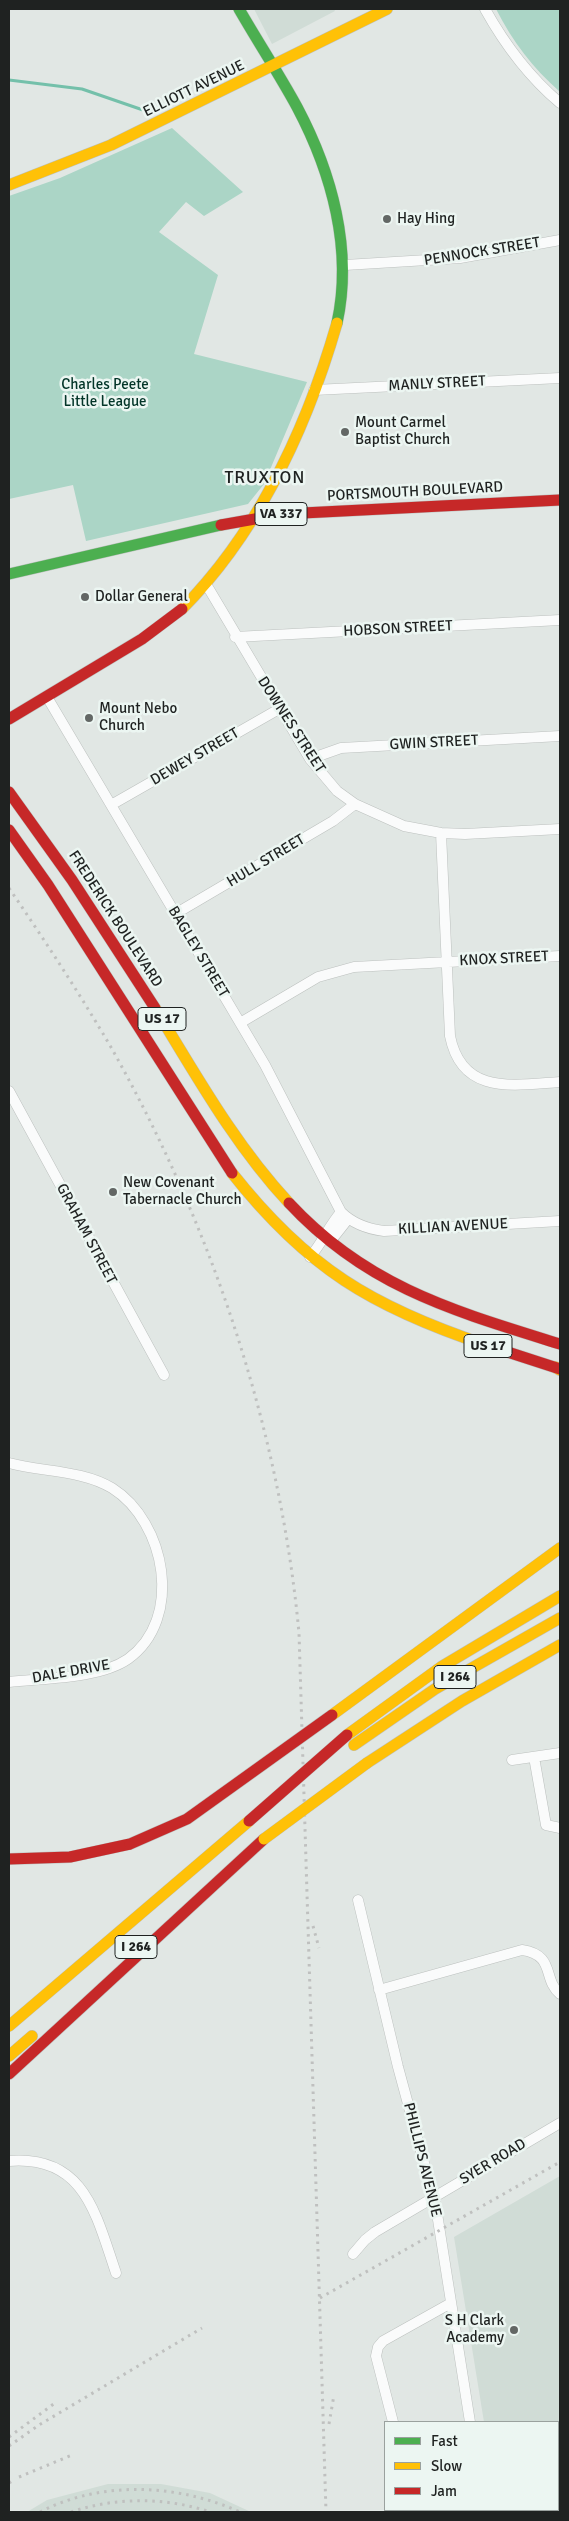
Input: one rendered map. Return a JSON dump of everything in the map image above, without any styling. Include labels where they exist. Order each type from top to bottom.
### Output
[{"type":"main road","points":[[9,720],[158,629],[206,584],[255,518],[285,460],[314,390],[340,318],[345,265],[336,214],[316,149],[305,124],[240,9]]},
{"type":"main road","name":"ELLIOTT AVENUE","points":[[9,185],[111,145],[273,67],[387,9]]},
{"type":"main road","name":"PORTSMOUTH BOULEVARD","points":[[9,574],[255,518],[340,510],[560,500]]},
{"type":"main road","name":"FREDERICK BOULEVARD","points":[[9,792],[65,867],[242,1147],[279,1194],[326,1238],[366,1268],[416,1295],[512,1330],[560,1344]]},
{"type":"main road","name":"US 17","points":[[9,830],[53,892],[227,1167],[275,1224],[310,1257],[348,1285],[419,1322],[452,1335],[558,1369]]},
{"type":"main road","points":[[9,1859],[46,1859],[77,1856],[130,1844],[188,1820],[560,1548]]},
{"type":"main road","points":[[248,1821],[347,1735],[441,1667],[560,1596]]},
{"type":"main road","name":"I 264","points":[[9,2026],[248,1821],[435,1689],[560,1618]]},
{"type":"main road","name":"I 264","points":[[9,2056],[264,1840],[367,1763],[415,1730],[484,1687],[560,1645]]},
{"type":"main road","points":[[367,1763],[522,1674],[560,1657]]},
{"type":"main road","points":[[9,2074],[264,1840]]},
{"type":"street","points":[[485,9],[528,74],[560,103]]},
{"type":"street","name":"PENNOCK STREET","points":[[345,265],[460,258],[560,240]]},
{"type":"street","name":"MANLY STREET","points":[[314,390],[560,378]]},
{"type":"street","name":"DOWNES STREET","points":[[206,584],[310,759],[337,791],[355,804],[404,826],[441,833],[465,834],[560,829]]},
{"type":"street","name":"HOBSON STREET","points":[[236,637],[560,620]]},
{"type":"street","name":"BAGLEY STREET","points":[[47,697],[286,1103],[332,1198],[345,1216]]},
{"type":"street","name":"DEWEY STREET","points":[[111,805],[279,709]]},
{"type":"street","name":"GWIN STREET","points":[[310,759],[341,748],[560,736]]},
{"type":"street","name":"HULL STREET","points":[[175,914],[333,821],[355,804]]},
{"type":"street","points":[[441,833],[452,1047],[465,1068],[481,1080],[498,1085],[560,1082]]},
{"type":"street","name":"KNOX STREET","points":[[240,1023],[318,977],[334,971],[354,967],[560,956]]},
{"type":"street","name":"GRAHAM STREET","points":[[9,1091],[164,1375]]},
{"type":"street","points":[[310,1257],[326,1238],[332,1238],[345,1216]]},
{"type":"street","name":"KILLIAN AVENUE","points":[[345,1216],[363,1227],[384,1231],[560,1222]]},
{"type":"street","name":"DALE DRIVE","points":[[9,1463],[83,1477],[110,1487],[122,1496],[141,1515],[150,1530],[160,1564],[162,1581],[157,1617],[151,1632],[137,1651],[127,1659],[113,1667],[85,1673],[9,1682]]},
{"type":"street","points":[[512,1760],[560,1753]]},
{"type":"street","points":[[534,1757],[546,1825],[560,1828]]},
{"type":"street","name":"PHILLIPS AVENUE","points":[[358,1900],[379,1990],[433,2198],[452,2303],[470,2421]]},
{"type":"street","points":[[379,1990],[522,1950],[538,1954],[544,1960],[554,1988],[560,1994]]},
{"type":"street","name":"SYER ROAD","points":[[354,2254],[375,2232],[560,2123]]},
{"type":"street","points":[[9,2161],[34,2162],[49,2166],[63,2172],[74,2180],[92,2206],[116,2273]]},
{"type":"street","points":[[393,2421],[376,2356],[378,2346],[387,2339],[452,2303]]},
{"type":"shaded area","points":[[254,9],[334,9],[335,11],[272,44]]},
{"type":"shaded area","name":"S H Clark Academy","points":[[560,2176],[560,2512],[498,2512],[559,2511],[559,2421],[484,2421],[454,2237]]},
{"type":"shaded area","points":[[108,2484],[161,2484],[210,2493],[251,2512],[27,2512],[47,2500]]},
{"type":"green space","points":[[496,9],[560,9],[560,92],[524,54]]},
{"type":"green space","name":"Charles Peete Little League","points":[[172,128],[243,192],[204,216],[186,202],[159,232],[218,275],[194,354],[307,382],[264,484],[248,504],[86,541],[73,485],[9,499],[9,196],[60,178]]},
{"type":"waterway","points":[[9,80],[82,89],[143,110]]},
{"type":"railway","points":[[9,888],[62,968],[112,1049],[148,1117],[181,1187],[210,1258],[236,1332],[258,1406],[276,1481],[290,1557],[299,1633],[326,2512]]},
{"type":"railway","points":[[313,1926],[319,1948]]},
{"type":"railway","points":[[320,2298],[560,2162]]},
{"type":"railway","points":[[9,2446],[39,2425],[202,2328]]},
{"type":"railway","points":[[329,2424],[334,2395]]},
{"type":"railway","points":[[9,2437],[55,2403]]},
{"type":"railway","points":[[19,2477],[72,2455]]},
{"type":"railway","points":[[9,2483],[14,2480]]},
{"type":"railway","points":[[40,2512],[64,2502],[89,2495],[114,2491],[140,2490],[166,2491],[191,2496],[240,2512]]},
{"type":"railway","points":[[71,2512],[123,2501],[158,2501],[210,2512]]},
{"type":"traffic: fast","points":[[239,9],[297,107],[320,158],[329,185],[341,240],[341,295],[337,323]]},
{"type":"traffic: fast","points":[[9,574],[221,525]]},
{"type":"traffic: slow","points":[[9,185],[111,145],[387,9]]},
{"type":"traffic: slow","points":[[182,609],[210,579],[234,546],[257,512],[277,476],[311,401],[337,323]]},
{"type":"traffic: slow","points":[[155,1008],[201,1084],[234,1133],[269,1181],[289,1203]]},
{"type":"traffic: slow","points":[[232,1173],[287,1235],[344,1280],[375,1299],[409,1315],[445,1331],[486,1345]]},
{"type":"traffic: slow","points":[[555,1367],[560,1370]]},
{"type":"traffic: slow","points":[[332,1715],[560,1548]]},
{"type":"traffic: slow","points":[[347,1735],[441,1667],[560,1596]]},
{"type":"traffic: slow","points":[[354,1745],[435,1689],[560,1618]]},
{"type":"traffic: slow","points":[[367,1763],[462,1701],[560,1645]]},
{"type":"traffic: slow","points":[[264,1839],[367,1763]]},
{"type":"traffic: slow","points":[[9,2026],[249,1821]]},
{"type":"traffic: slow","points":[[9,2056],[32,2036]]},
{"type":"traffic: jam","points":[[221,525],[283,514],[560,500]]},
{"type":"traffic: jam","points":[[9,719],[142,639],[182,609]]},
{"type":"traffic: jam","points":[[9,792],[72,880],[155,1008]]},
{"type":"traffic: jam","points":[[9,830],[48,885],[232,1173]]},
{"type":"traffic: jam","points":[[289,1203],[319,1232],[349,1256],[381,1276],[414,1293],[448,1307],[560,1344]]},
{"type":"traffic: jam","points":[[486,1345],[560,1369]]},
{"type":"traffic: jam","points":[[130,1844],[187,1819],[332,1715]]},
{"type":"traffic: jam","points":[[249,1821],[347,1735]]},
{"type":"traffic: jam","points":[[9,2074],[264,1839]]},
{"type":"traffic: jam","points":[[9,1859],[70,1857],[130,1844]]},
{"type":"place","name":"Hay Hing","points":[[387,219]]},
{"type":"place","name":"Mount Carmel Baptist Church","points":[[345,432]]},
{"type":"place","name":"Dollar General","points":[[85,597]]},
{"type":"place","name":"Mount Nebo Church","points":[[89,718]]},
{"type":"place","name":"New Covenant Tabernacle Church","points":[[113,1192]]},
{"type":"place","name":"S H Clark Academy","points":[[514,2330]]},
{"type":"district","name":"TRUXTON","points":[[265,478]]}]
